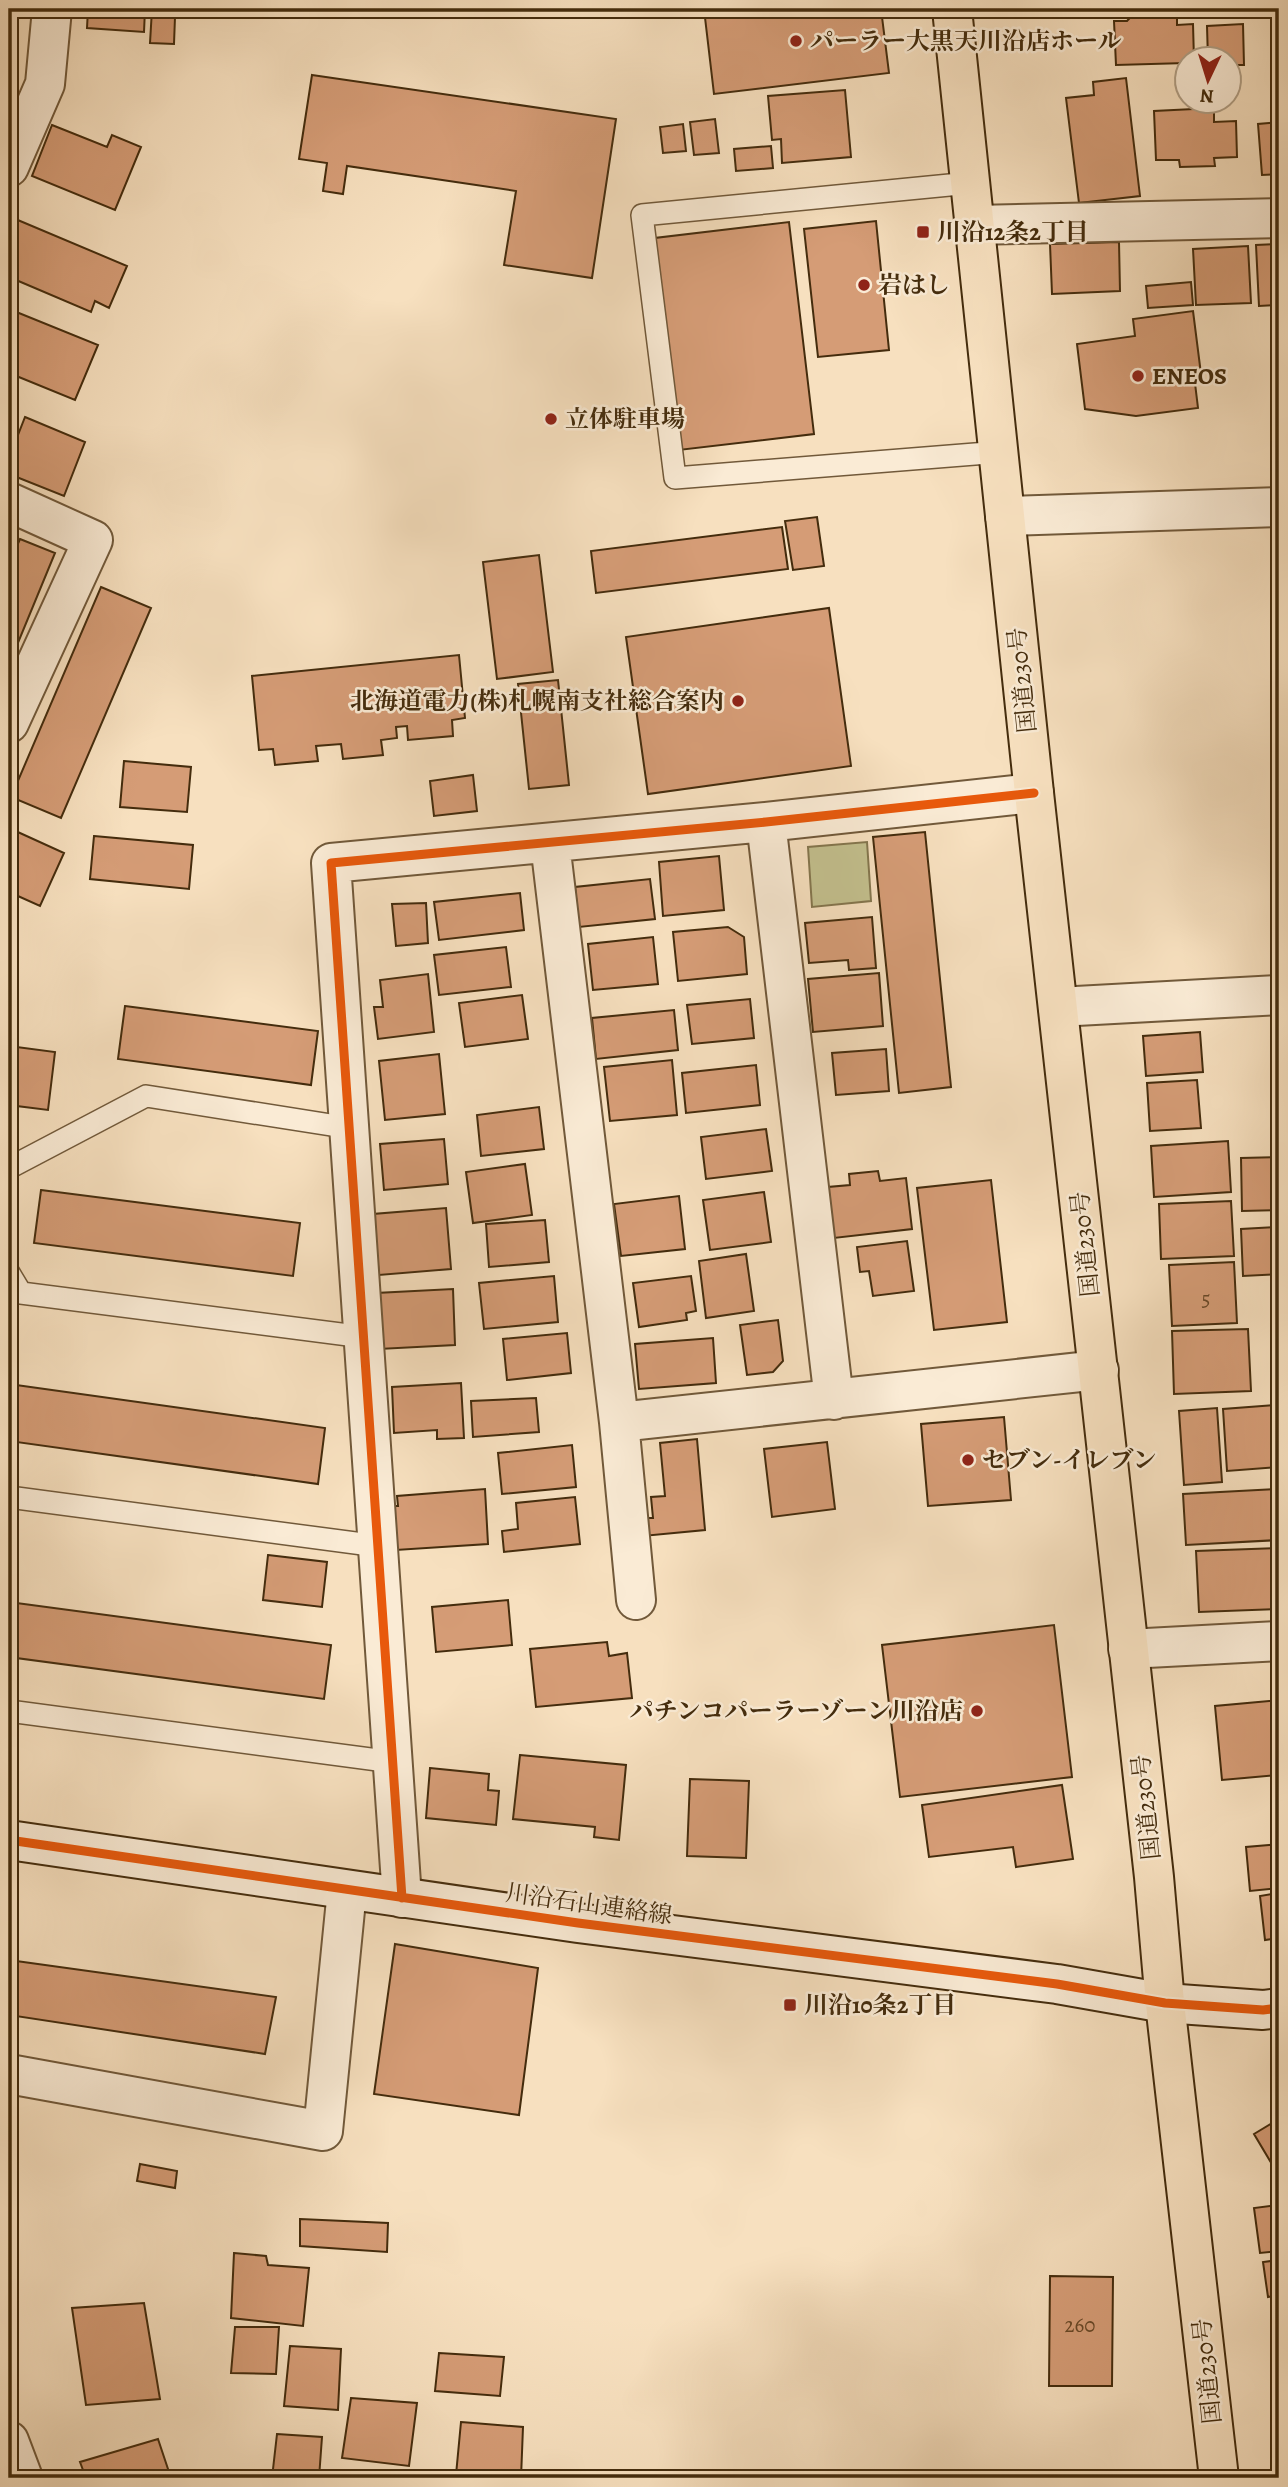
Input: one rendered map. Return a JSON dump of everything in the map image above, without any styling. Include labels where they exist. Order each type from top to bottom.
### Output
[{"type":"highway","name":"国道230号","points":[[952,9],[1034,793],[1219,2478]]},
{"type":"street","points":[[9,167],[44,84],[52,9]]},
{"type":"street","points":[[975,225],[1279,218]]},
{"type":"street","points":[[9,502],[93,540],[9,723]]},
{"type":"street","points":[[1005,516],[1279,507]]},
{"type":"street","points":[[402,1898],[331,863],[766,822],[1034,793]]},
{"type":"street","points":[[766,822],[834,1400]]},
{"type":"street","points":[[550,843],[619,1422],[636,1600]]},
{"type":"street","points":[[1058,1007],[1279,995]]},
{"type":"street","points":[[619,1422],[1099,1370]]},
{"type":"street","points":[[1128,1649],[1279,1640]]},
{"type":"street","name":"川沿石山連絡線","points":[[9,1840],[578,1923],[1057,1984],[1165,2003],[1263,2010],[1279,2008]]},
{"type":"street","points":[[9,2074],[323,2131],[347,1890]]},
{"type":"street","points":[[9,2441],[23,2478]]},
{"type":"lane","points":[[970,183],[642,215],[675,478],[999,452]]},
{"type":"lane","points":[[9,1168],[146,1096],[350,1128]]},
{"type":"lane","points":[[9,1273],[21,1293],[364,1337]]},
{"type":"lane","points":[[9,1497],[378,1546]]},
{"type":"lane","points":[[9,1711],[393,1762]]},
{"type":"shaded area","points":[[867,842],[871,901],[812,907],[808,847]]},
{"type":"building","points":[[88,9],[145,9],[144,32],[87,28]]},
{"type":"building","points":[[152,9],[204,9],[203,18],[175,17],[174,44],[150,43]]},
{"type":"building","name":"パーラー大黒天川沿店ホール","points":[[704,9],[881,9],[889,73],[714,94]]},
{"type":"building","points":[[1138,9],[1177,9],[1177,25],[1193,24],[1194,46],[1172,46],[1172,63],[1116,65],[1114,21],[1127,21]]},
{"type":"building","points":[[1243,24],[1244,65],[1242,46],[1208,46],[1207,26]]},
{"type":"building","points":[[312,75],[616,119],[592,278],[504,265],[516,191],[347,166],[343,194],[323,191],[327,163],[299,159]]},
{"type":"building","points":[[1126,78],[1140,196],[1079,203],[1066,98],[1094,95],[1093,82]]},
{"type":"building","points":[[845,90],[851,157],[782,163],[781,139],[772,140],[768,96]]},
{"type":"building","points":[[1172,110],[1172,116],[1214,116],[1214,122],[1236,121],[1237,157],[1214,158],[1215,166],[1180,167],[1179,160],[1156,160],[1154,111]]},
{"type":"building","points":[[715,119],[719,153],[694,155],[690,122]]},
{"type":"building","points":[[1279,122],[1279,174],[1262,175],[1258,124]]},
{"type":"building","points":[[683,124],[686,151],[663,153],[660,127]]},
{"type":"building","points":[[52,125],[107,147],[112,135],[141,147],[115,210],[32,176]]},
{"type":"building","points":[[771,146],[773,168],[736,171],[734,149]]},
{"type":"building","points":[[13,218],[127,266],[109,308],[95,301],[91,312],[9,277],[9,227]]},
{"type":"building","points":[[876,221],[889,350],[818,357],[804,229]]},
{"type":"building","points":[[789,222],[814,434],[679,450],[655,238]]},
{"type":"building","points":[[1119,242],[1120,291],[1052,294],[1050,244]]},
{"type":"building","points":[[1279,244],[1279,305],[1259,306],[1256,245]]},
{"type":"building","points":[[1248,246],[1251,303],[1196,305],[1193,249]]},
{"type":"building","points":[[1191,282],[1193,305],[1148,308],[1146,286]]},
{"type":"building","points":[[9,309],[98,345],[75,400],[9,373]]},
{"type":"building","points":[[1193,311],[1201,374],[1194,375],[1198,408],[1136,416],[1085,409],[1077,344],[1135,336],[1133,319]]},
{"type":"building","points":[[25,417],[85,442],[64,496],[9,474],[9,458]]},
{"type":"building","points":[[817,517],[824,566],[793,570],[785,521]]},
{"type":"building","points":[[782,527],[788,569],[596,593],[591,551]]},
{"type":"building","points":[[20,539],[55,553],[15,650],[9,648],[9,564]]},
{"type":"building","points":[[539,555],[553,672],[497,679],[483,562]]},
{"type":"building","points":[[101,587],[151,608],[61,818],[11,797]]},
{"type":"building","name":"北海道電力(株)札幌南支社総合案内","points":[[829,608],[851,766],[648,794],[626,637]]},
{"type":"building","points":[[459,655],[465,718],[452,720],[453,736],[408,740],[407,726],[396,727],[397,738],[381,740],[383,755],[343,759],[341,744],[316,746],[318,761],[275,765],[273,749],[259,750],[252,676]]},
{"type":"building","points":[[558,680],[569,785],[529,789],[518,684]]},
{"type":"building","points":[[124,761],[191,767],[187,812],[120,807]]},
{"type":"building","points":[[473,775],[477,811],[434,816],[430,781]]},
{"type":"building","points":[[9,828],[64,853],[40,906],[9,892]]},
{"type":"building","points":[[925,832],[951,1087],[899,1093],[873,837]]},
{"type":"building","points":[[94,836],[193,845],[189,889],[90,879]]},
{"type":"building","points":[[719,856],[724,910],[663,916],[659,862]]},
{"type":"building","points":[[650,879],[655,919],[579,927],[575,887]]},
{"type":"building","points":[[520,893],[524,930],[439,940],[434,902]]},
{"type":"building","points":[[426,903],[428,943],[396,946],[392,904]]},
{"type":"building","points":[[872,917],[876,968],[849,970],[848,960],[809,963],[805,923]]},
{"type":"building","points":[[728,927],[744,937],[747,974],[678,981],[673,932]]},
{"type":"building","points":[[653,937],[658,984],[593,990],[588,944]]},
{"type":"building","points":[[506,947],[511,987],[439,995],[434,955]]},
{"type":"building","points":[[879,973],[883,1026],[813,1032],[808,979]]},
{"type":"building","points":[[428,974],[434,1032],[378,1039],[374,1007],[383,1007],[380,980]]},
{"type":"building","points":[[522,995],[528,1039],[465,1047],[459,1003]]},
{"type":"building","points":[[750,999],[754,1038],[692,1044],[687,1005]]},
{"type":"building","points":[[125,1006],[318,1031],[311,1085],[118,1059]]},
{"type":"building","points":[[674,1010],[678,1050],[596,1059],[592,1018]]},
{"type":"building","points":[[1200,1032],[1203,1072],[1146,1076],[1143,1036]]},
{"type":"building","points":[[9,1046],[55,1052],[48,1110],[9,1105]]},
{"type":"building","points":[[886,1049],[889,1091],[836,1095],[832,1053]]},
{"type":"building","points":[[439,1054],[445,1114],[385,1120],[379,1061]]},
{"type":"building","points":[[672,1060],[677,1115],[610,1121],[604,1067]]},
{"type":"building","points":[[756,1065],[760,1105],[686,1113],[682,1073]]},
{"type":"building","points":[[1197,1080],[1201,1128],[1150,1131],[1147,1083]]},
{"type":"building","points":[[539,1107],[544,1149],[481,1156],[477,1115]]},
{"type":"building","points":[[766,1129],[772,1171],[706,1179],[701,1137]]},
{"type":"building","points":[[444,1139],[448,1184],[384,1190],[380,1144]]},
{"type":"building","points":[[1228,1141],[1231,1192],[1154,1197],[1151,1146]]},
{"type":"building","points":[[1279,1157],[1279,1210],[1242,1211],[1241,1158]]},
{"type":"building","points":[[525,1164],[532,1215],[473,1223],[466,1172]]},
{"type":"building","points":[[878,1171],[880,1181],[906,1178],[912,1229],[834,1238],[828,1187],[850,1185],[849,1174]]},
{"type":"building","points":[[991,1180],[1007,1322],[934,1330],[917,1188]]},
{"type":"building","points":[[41,1190],[300,1223],[293,1276],[34,1243]]},
{"type":"building","points":[[764,1192],[771,1242],[710,1250],[703,1200]]},
{"type":"building","points":[[679,1196],[685,1249],[621,1256],[614,1204]]},
{"type":"building","points":[[1231,1201],[1234,1256],[1161,1259],[1159,1204]]},
{"type":"building","points":[[446,1208],[451,1269],[379,1275],[373,1214]]},
{"type":"building","points":[[545,1220],[549,1262],[489,1267],[486,1224]]},
{"type":"building","points":[[1279,1227],[1279,1274],[1243,1276],[1241,1229]]},
{"type":"building","points":[[907,1241],[914,1291],[873,1296],[869,1271],[860,1272],[857,1247]]},
{"type":"building","points":[[746,1254],[754,1311],[706,1318],[699,1261]]},
{"type":"building","points":[[1234,1262],[1237,1323],[1172,1326],[1169,1265]]},
{"type":"building","points":[[554,1276],[558,1322],[484,1329],[479,1283]]},
{"type":"building","points":[[691,1276],[696,1311],[686,1313],[687,1320],[639,1327],[633,1283]]},
{"type":"building","points":[[453,1289],[455,1345],[379,1349],[376,1293]]},
{"type":"building","points":[[778,1320],[783,1361],[773,1372],[747,1375],[740,1325]]},
{"type":"building","points":[[1248,1329],[1251,1391],[1174,1394],[1172,1331]]},
{"type":"building","points":[[567,1333],[571,1373],[507,1380],[503,1339]]},
{"type":"building","points":[[713,1338],[716,1383],[639,1389],[635,1344]]},
{"type":"building","points":[[461,1383],[464,1438],[437,1439],[437,1430],[394,1433],[392,1387]]},
{"type":"building","points":[[9,1384],[325,1428],[318,1484],[9,1441]]},
{"type":"building","points":[[536,1398],[539,1432],[473,1437],[471,1401]]},
{"type":"building","points":[[1275,1405],[1279,1467],[1227,1471],[1223,1409]]},
{"type":"building","points":[[1217,1408],[1222,1482],[1184,1485],[1179,1411]]},
{"type":"building","points":[[1004,1417],[1011,1500],[928,1506],[921,1424]]},
{"type":"building","points":[[697,1439],[705,1530],[643,1536],[641,1518],[653,1518],[651,1497],[665,1496],[660,1443]]},
{"type":"building","points":[[827,1442],[835,1509],[772,1517],[764,1449]]},
{"type":"building","points":[[572,1445],[576,1487],[502,1494],[498,1453]]},
{"type":"building","points":[[485,1489],[488,1544],[396,1550],[393,1506],[398,1506],[397,1496]]},
{"type":"building","points":[[1279,1489],[1279,1540],[1186,1545],[1183,1494]]},
{"type":"building","points":[[575,1497],[580,1544],[504,1552],[502,1531],[518,1529],[516,1503]]},
{"type":"building","points":[[1279,1548],[1279,1609],[1199,1612],[1196,1551]]},
{"type":"building","points":[[268,1555],[327,1562],[322,1607],[263,1600]]},
{"type":"building","points":[[508,1600],[512,1645],[436,1652],[432,1607]]},
{"type":"building","points":[[9,1602],[331,1645],[324,1699],[9,1657]]},
{"type":"building","name":"パチンコパーラーゾーン川沿店","points":[[1054,1625],[1072,1777],[900,1797],[882,1645]]},
{"type":"building","points":[[607,1642],[609,1656],[627,1653],[632,1698],[536,1707],[530,1649]]},
{"type":"building","points":[[1279,1700],[1279,1775],[1222,1780],[1215,1706]]},
{"type":"building","points":[[520,1755],[626,1765],[619,1840],[594,1837],[595,1827],[513,1819]]},
{"type":"building","points":[[430,1768],[489,1774],[488,1790],[499,1791],[496,1825],[426,1818]]},
{"type":"building","points":[[690,1779],[749,1781],[746,1858],[687,1856]]},
{"type":"building","points":[[1062,1785],[1073,1859],[1016,1867],[1013,1847],[929,1857],[922,1805]]},
{"type":"building","points":[[1279,1844],[1279,1888],[1250,1891],[1246,1847]]},
{"type":"building","points":[[1279,1893],[1279,1938],[1265,1940],[1260,1896]]},
{"type":"building","points":[[395,1944],[538,1968],[519,2115],[374,2094]]},
{"type":"building","points":[[9,1960],[276,1997],[265,2054],[9,2015]]},
{"type":"building","points":[[1279,2119],[1279,2176],[1254,2134]]},
{"type":"building","points":[[140,2164],[177,2171],[175,2188],[137,2181]]},
{"type":"building","points":[[1279,2205],[1279,2251],[1260,2253],[1254,2208]]},
{"type":"building","points":[[300,2219],[388,2223],[387,2252],[300,2246]]},
{"type":"building","points":[[234,2253],[266,2256],[268,2265],[309,2268],[303,2326],[231,2318]]},
{"type":"building","points":[[1279,2260],[1279,2295],[1268,2297],[1263,2262]]},
{"type":"building","points":[[1050,2276],[1113,2277],[1112,2386],[1049,2386]]},
{"type":"building","points":[[144,2303],[160,2399],[86,2405],[72,2308]]},
{"type":"building","points":[[1279,2304],[1279,2348],[1274,2305]]},
{"type":"building","points":[[235,2327],[279,2327],[276,2374],[231,2373]]},
{"type":"building","points":[[290,2346],[341,2349],[338,2410],[284,2406]]},
{"type":"building","points":[[439,2353],[504,2357],[500,2396],[435,2391]]},
{"type":"building","points":[[351,2398],[417,2403],[409,2466],[342,2458]]},
{"type":"building","points":[[461,2422],[523,2427],[521,2478],[474,2478],[456,2475]]},
{"type":"building","points":[[277,2434],[322,2437],[319,2478],[272,2478]]},
{"type":"building","points":[[158,2439],[171,2478],[86,2478],[80,2462]]},
{"type":"cycle path","points":[[402,1898],[331,863],[766,822],[1034,793]]},
{"type":"cycle path","points":[[9,1840],[578,1923],[1057,1984],[1165,2003],[1263,2010],[1279,2008]]},
{"type":"place","name":"パーラー大黒天川沿店ホール","points":[[796,41]]},
{"type":"place","name":"川沿12条2丁目","points":[[923,232]]},
{"type":"place","name":"岩はし","points":[[864,285]]},
{"type":"place","name":"ENEOS","points":[[1138,376]]},
{"type":"place","name":"立体駐車場","points":[[551,419]]},
{"type":"place","name":"北海道電力(株)札幌南支社総合案内","points":[[738,701]]},
{"type":"place","name":"セブン-イレブン","points":[[968,1460]]},
{"type":"place","name":"パチンコパーラーゾーン川沿店","points":[[977,1711]]},
{"type":"place","name":"川沿10条2丁目","points":[[790,2005]]}]
